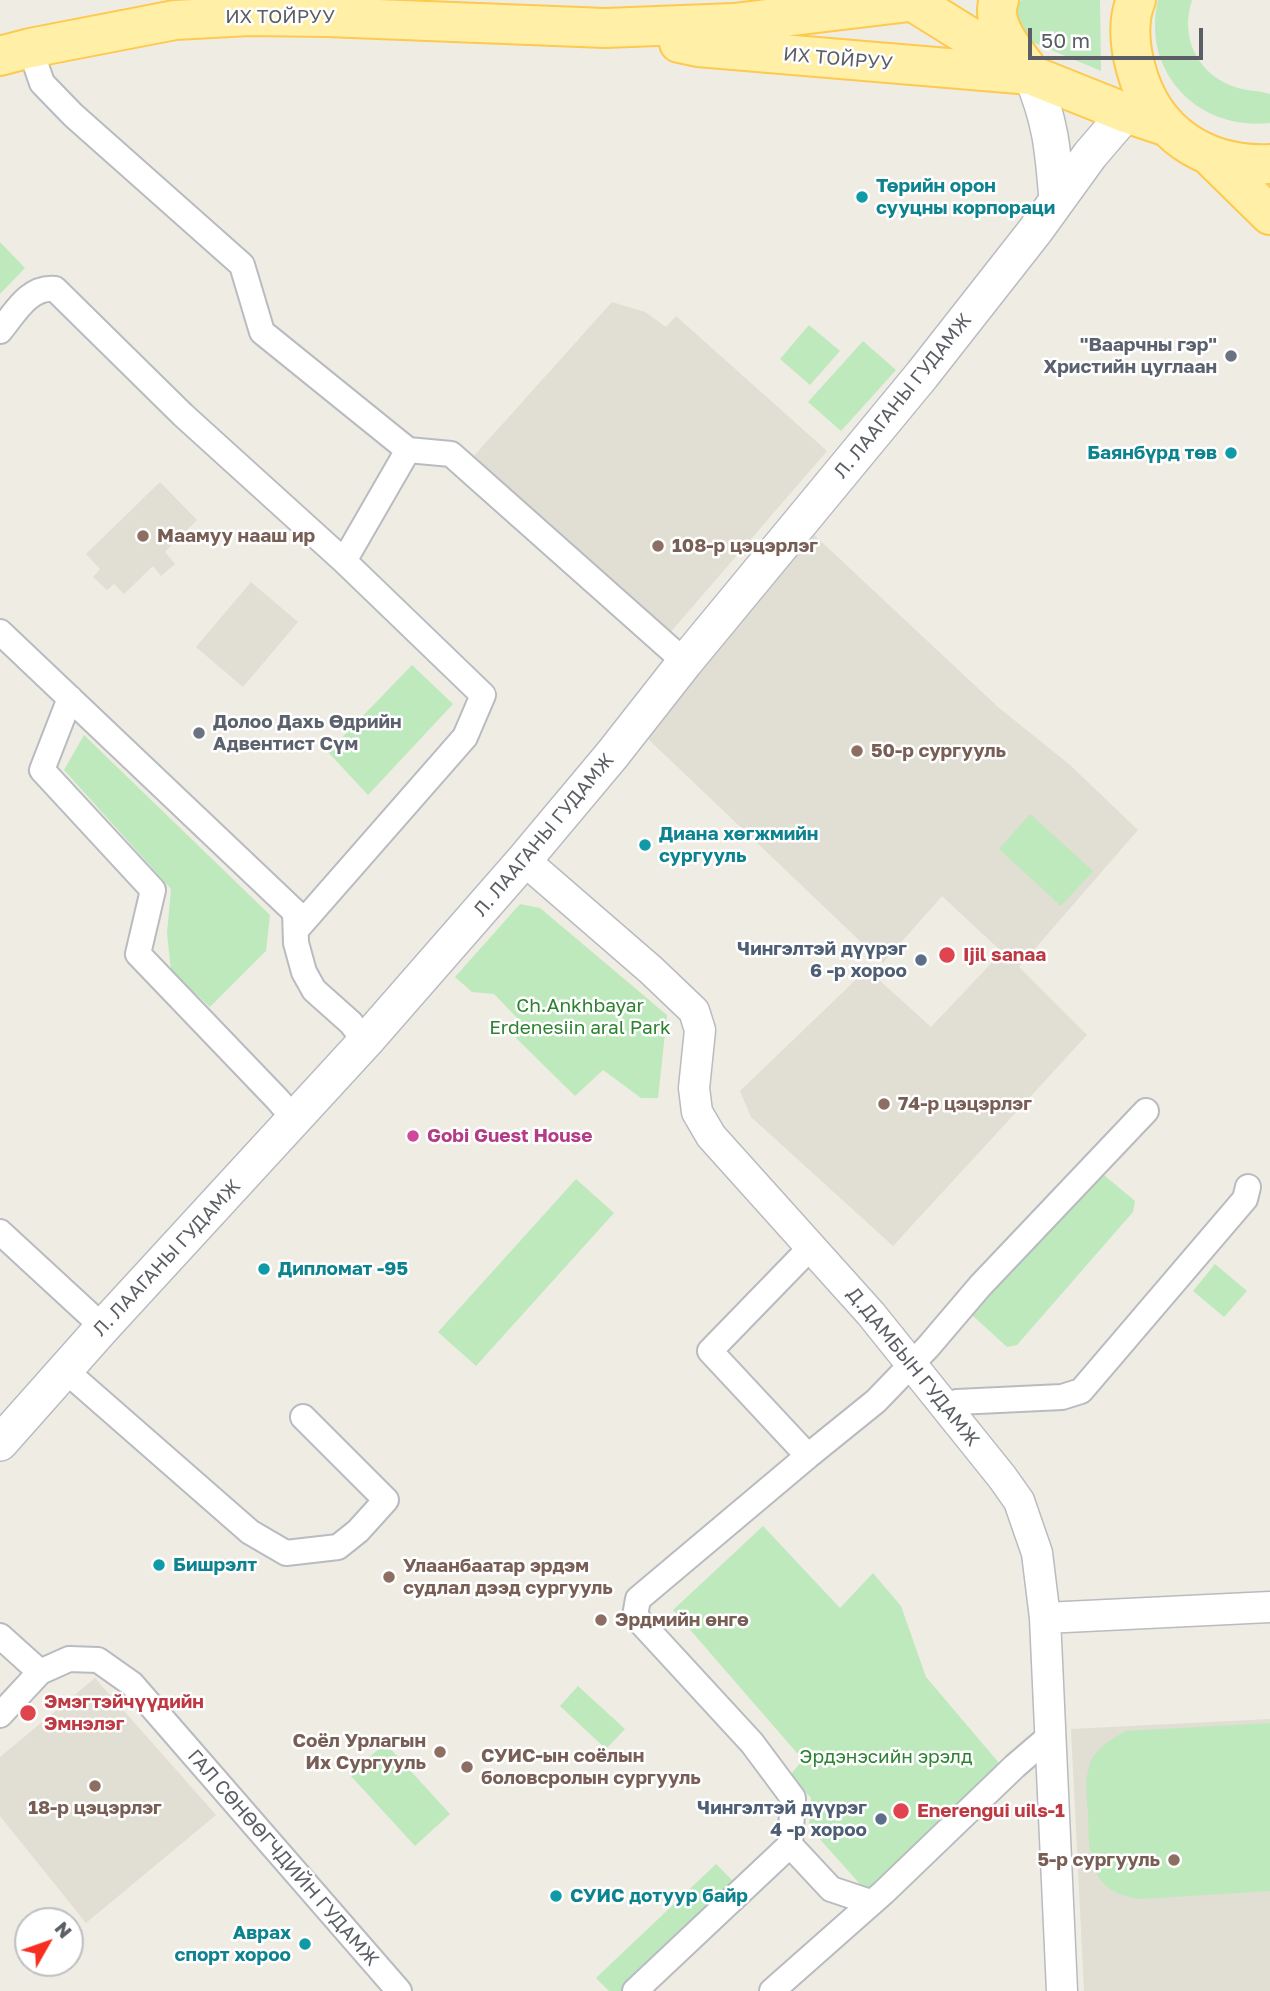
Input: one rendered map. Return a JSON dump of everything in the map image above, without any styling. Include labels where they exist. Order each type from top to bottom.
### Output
[{"type":"main road","points":[[999,0],[997,6],[1002,33],[1031,75],[1045,106],[1052,137],[1057,200]]},
{"type":"main road","points":[[1136,0],[1133,7],[1130,50],[1142,90],[1165,125],[1190,146],[1211,156],[1247,165],[1270,164]]},
{"type":"main road","name":"ИХ ТОЙРУУ","points":[[15,52],[175,20],[249,16],[605,28],[742,11],[917,1],[1031,75],[1126,113],[1165,125]]},
{"type":"main road","name":"ИХ ТОЙРУУ","points":[[605,28],[698,47],[1031,75]]},
{"type":"main road","name":"Л. ЛААГАНЫ ГУДАМЖ","points":[[0,1443],[103,1327],[295,1120],[524,860],[922,375],[1126,113]]},
{"type":"main road","points":[[1211,156],[1270,215]]},
{"type":"street","points":[[15,52],[73,115],[242,265],[262,332],[408,450],[451,454],[685,662]]},
{"type":"street","points":[[0,331],[32,293],[44,288],[55,289],[183,415],[344,561],[483,695],[465,737],[296,930]]},
{"type":"street","points":[[344,561],[408,450]]},
{"type":"street","points":[[0,632],[295,912],[299,955],[314,990],[351,1023],[365,1042]]},
{"type":"street","points":[[70,698],[42,770],[153,890],[138,954],[295,1120]]},
{"type":"street","name":"Д.ДАМБЫН ГУДАМЖ","points":[[524,860],[694,1011],[700,1030],[694,1088],[697,1112],[711,1136],[871,1314],[1019,1501],[1037,1553],[1045,1618],[1062,1991]]},
{"type":"street","points":[[635,1991],[790,1844],[793,1798],[752,1743],[635,1616],[638,1599],[876,1401],[1146,1111]]},
{"type":"street","points":[[946,1406],[957,1402],[1062,1397],[1081,1391],[1257,1184]]},
{"type":"street","points":[[0,1231],[103,1327]]},
{"type":"street","points":[[808,1455],[710,1351],[811,1247]]},
{"type":"street","points":[[66,1371],[250,1532],[286,1553],[338,1547],[358,1531],[386,1500],[303,1417]]},
{"type":"street","points":[[1045,1618],[1270,1607]]},
{"type":"street","points":[[0,1636],[40,1672],[0,1715]]},
{"type":"street","name":"ГАЛ СӨНӨӨГЧДИЙН ГУДАМЖ","points":[[40,1672],[69,1659],[98,1660],[132,1684],[399,1991]]},
{"type":"street","points":[[772,1991],[884,1892],[1015,1766],[1050,1736]]},
{"type":"street","points":[[790,1844],[831,1889],[870,1902]]},
{"type":"shaded area","name":"108-р цэцэрлэг","points":[[612,302],[645,312],[666,327],[676,316],[827,451],[669,634],[472,458]]},
{"type":"shaded area","name":"Маамуу нааш ир","points":[[160,482],[197,520],[165,552],[175,564],[161,576],[153,566],[124,594],[114,584],[107,590],[93,577],[100,569],[86,554]]},
{"type":"shaded area","name":"50-р сургууль","points":[[811,532],[998,707],[1070,765],[1138,830],[1019,967],[1087,1035],[893,1246],[751,1117],[740,1091],[867,969],[931,1027],[1002,952],[942,896],[883,963],[646,737]]},
{"type":"shaded area","points":[[251,582],[298,622],[243,687],[196,647]]},
{"type":"shaded area","name":"18-р цэцэрлэг","points":[[95,1678],[216,1815],[86,1923],[84,1907],[73,1907],[0,1816],[0,1757]]},
{"type":"shaded area","name":"5-р сургууль","points":[[1270,1719],[1270,1991],[1084,1991],[1071,1729]]},
{"type":"green space","points":[[1023,0],[1100,0],[1101,71],[1023,38],[1012,3]]},
{"type":"green space","points":[[1158,0],[1192,0],[1188,27],[1194,51],[1200,62],[1219,80],[1232,86],[1270,94],[1270,123],[1244,123],[1220,117],[1198,107],[1181,92],[1167,73],[1158,51],[1155,26]]},
{"type":"green space","points":[[0,242],[25,268],[0,294]]},
{"type":"green space","points":[[809,325],[840,351],[810,385],[780,359]]},
{"type":"green space","points":[[863,341],[896,370],[841,431],[808,402]]},
{"type":"green space","points":[[412,665],[453,704],[368,795],[328,752]]},
{"type":"green space","points":[[84,735],[270,915],[266,951],[210,1007],[171,971],[167,933],[171,889],[64,770]]},
{"type":"green space","points":[[1030,814],[1093,871],[1061,906],[999,849]]},
{"type":"green space","name":"Ch.Ankhbayar Erdenesiin aral Park","points":[[520,904],[540,908],[667,1015],[658,1098],[641,1098],[603,1070],[575,1096],[516,1038],[523,1024],[494,994],[472,992],[455,977]]},
{"type":"green space","points":[[1098,1170],[1135,1201],[1133,1212],[1017,1345],[1007,1347],[972,1315]]},
{"type":"green space","points":[[576,1179],[614,1213],[476,1366],[438,1332]]},
{"type":"green space","points":[[1215,1264],[1247,1291],[1224,1317],[1193,1291]]},
{"type":"green space","name":"Эрдэнэсийн эрэлд","points":[[763,1526],[840,1608],[873,1573],[901,1606],[926,1677],[999,1763],[867,1892],[809,1827],[811,1798],[790,1775],[803,1760],[673,1610]]},
{"type":"green space","points":[[578,1686],[625,1729],[606,1749],[560,1706]]},
{"type":"green space","points":[[1270,1723],[1270,1891],[1139,1899],[1110,1889],[1101,1880],[1091,1857],[1086,1788],[1092,1758],[1100,1749],[1126,1731]]},
{"type":"green space","points":[[385,1743],[450,1814],[415,1846],[350,1775]]},
{"type":"green space","points":[[716,1864],[735,1883],[622,1991],[609,1991],[596,1978]]},
{"type":"place","name":"Төрийн орон сууцны корпораци","points":[[862,197]]},
{"type":"place","name":"\"Ваарчны гэр\" Христийн цуглаан","points":[[1231,356]]},
{"type":"place","name":"Баянбүрд төв","points":[[1231,453]]},
{"type":"place","name":"Маамуу нааш ир","points":[[143,536]]},
{"type":"place","name":"108-р цэцэрлэг","points":[[658,546]]},
{"type":"place","name":"Долоо Дахь Өдрийн Адвентист Сүм","points":[[199,733]]},
{"type":"place","name":"50-р сургууль","points":[[857,751]]},
{"type":"place","name":"Диана хөгжмийн сургууль","points":[[645,845]]},
{"type":"place","name":"Ijil sanaa","points":[[947,955]]},
{"type":"place","name":"Чингэлтэй дүүрэг 6 -р хороо","points":[[921,960]]},
{"type":"place","name":"74-р цэцэрлэг","points":[[884,1104]]},
{"type":"place","name":"Gobi Guest House","points":[[413,1136]]},
{"type":"place","name":"Дипломат -95","points":[[264,1269]]},
{"type":"place","name":"Бишрэлт","points":[[159,1565]]},
{"type":"place","name":"Улаанбаатар эрдэм судлал дээд сургууль","points":[[389,1577]]},
{"type":"place","name":"Эрдмийн өнгө","points":[[601,1620]]},
{"type":"place","name":"Эмэгтэйчүүдийн Эмнэлэг","points":[[28,1713]]},
{"type":"place","name":"Соёл Урлагын Их Сургууль","points":[[440,1752]]},
{"type":"place","name":"СУИС-ын соёлын боловсролын сургууль","points":[[467,1767]]},
{"type":"place","name":"18-р цэцэрлэг","points":[[95,1786]]},
{"type":"place","name":"Enerengui uils-1","points":[[901,1811]]},
{"type":"place","name":"Чингэлтэй дүүрэг 4 -р хороо","points":[[881,1819]]},
{"type":"place","name":"5-р сургууль","points":[[1174,1860]]},
{"type":"place","name":"СУИС дотуур байр","points":[[556,1896]]},
{"type":"place","name":"Аврах спорт хороо","points":[[305,1944]]}]
